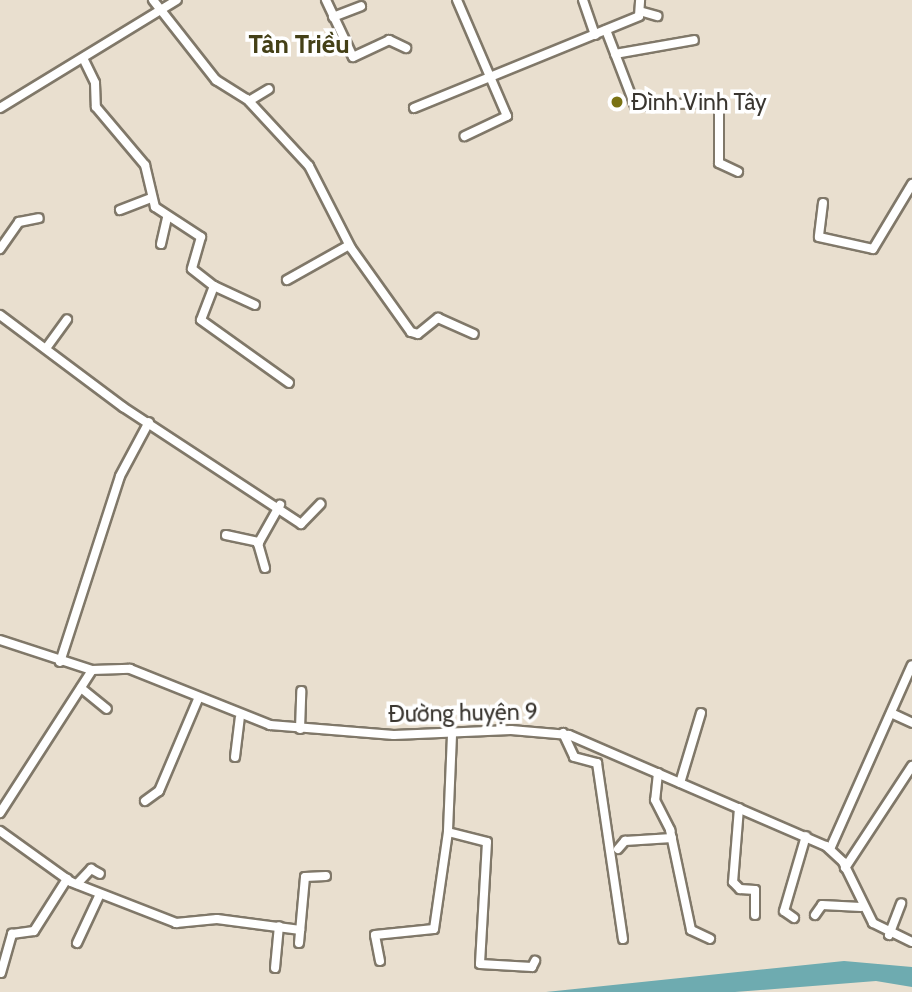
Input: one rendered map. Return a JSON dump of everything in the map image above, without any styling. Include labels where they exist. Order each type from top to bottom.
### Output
[{"type":"street","points":[[153,0],[159,13],[216,80],[249,101],[309,166],[349,245],[411,332],[418,334],[438,318],[474,334]]},
{"type":"street","points":[[0,108],[84,60],[177,0]]},
{"type":"street","points":[[326,0],[353,57],[389,40],[406,48]]},
{"type":"street","points":[[457,0],[495,77],[507,120],[465,136]]},
{"type":"street","points":[[583,0],[594,35]]},
{"type":"street","points":[[640,0],[643,12]]},
{"type":"street","points":[[333,17],[361,6]]},
{"type":"street","points":[[414,108],[495,77],[643,12],[657,16]]},
{"type":"street","points":[[606,30],[635,106],[719,102],[719,163],[738,172]]},
{"type":"street","points":[[615,54],[694,40]]},
{"type":"street","points":[[84,60],[95,83],[96,107],[145,165],[152,198],[167,218],[201,237],[192,269],[214,286],[255,305]]},
{"type":"street","points":[[249,101],[269,89]]},
{"type":"street","points":[[823,203],[819,237],[874,248],[912,184]]},
{"type":"street","points":[[120,210],[152,198]]},
{"type":"street","points":[[0,249],[19,222],[39,218]]},
{"type":"street","points":[[161,244],[167,218]]},
{"type":"street","points":[[287,280],[349,245]]},
{"type":"street","points":[[214,286],[201,320],[289,383]]},
{"type":"street","points":[[0,315],[149,422],[280,505],[302,524],[320,504]]},
{"type":"street","points":[[47,347],[66,319]]},
{"type":"street","points":[[60,663],[120,476],[149,422]]},
{"type":"street","points":[[265,568],[259,542],[280,505]]},
{"type":"street","points":[[226,535],[259,542]]},
{"type":"street","name":"Đường huyện 9","points":[[0,640],[60,663],[92,670],[130,669],[240,718],[300,729],[452,735],[563,733],[806,836],[830,849],[845,868],[861,907],[890,932],[912,942]]},
{"type":"street","points":[[830,849],[912,665]]},
{"type":"street","points":[[0,813],[92,670]]},
{"type":"street","points":[[81,688],[107,709]]},
{"type":"street","points":[[300,729],[302,691]]},
{"type":"street","points":[[145,801],[159,791],[198,698]]},
{"type":"street","points":[[680,783],[701,713]]},
{"type":"street","points":[[891,713],[912,723]]},
{"type":"street","points":[[235,757],[240,718]]},
{"type":"street","points":[[563,733],[572,755],[597,763],[623,939]]},
{"type":"street","points":[[380,961],[375,935],[434,929],[448,832],[452,735]]},
{"type":"street","points":[[845,868],[912,766]]},
{"type":"street","points":[[658,773],[655,800],[672,838],[691,930],[710,939]]},
{"type":"street","points":[[739,808],[733,882],[740,890],[755,890],[755,915]]},
{"type":"street","points":[[0,831],[67,879],[187,926],[217,919],[300,930]]},
{"type":"street","points":[[448,832],[487,842],[481,966],[532,967],[535,961]]},
{"type":"street","points":[[794,918],[785,915],[785,906],[806,836]]},
{"type":"street","points":[[618,849],[625,841],[672,838]]},
{"type":"street","points":[[77,884],[91,869],[100,874]]},
{"type":"street","points":[[299,943],[305,877],[326,876]]},
{"type":"street","points":[[1,973],[12,934],[34,930],[67,879]]},
{"type":"street","points":[[77,943],[100,894]]},
{"type":"street","points":[[901,903],[890,932],[912,936]]},
{"type":"street","points":[[815,915],[822,905],[861,907]]},
{"type":"street","points":[[275,968],[279,926]]},
{"type":"water","points":[[844,961],[912,967],[912,987],[876,981],[735,992],[546,992]]},
{"type":"place","name":"Đình Vinh Tây","points":[[617,102]]},
{"type":"district","name":"Tân Triều","points":[[299,45]]}]
